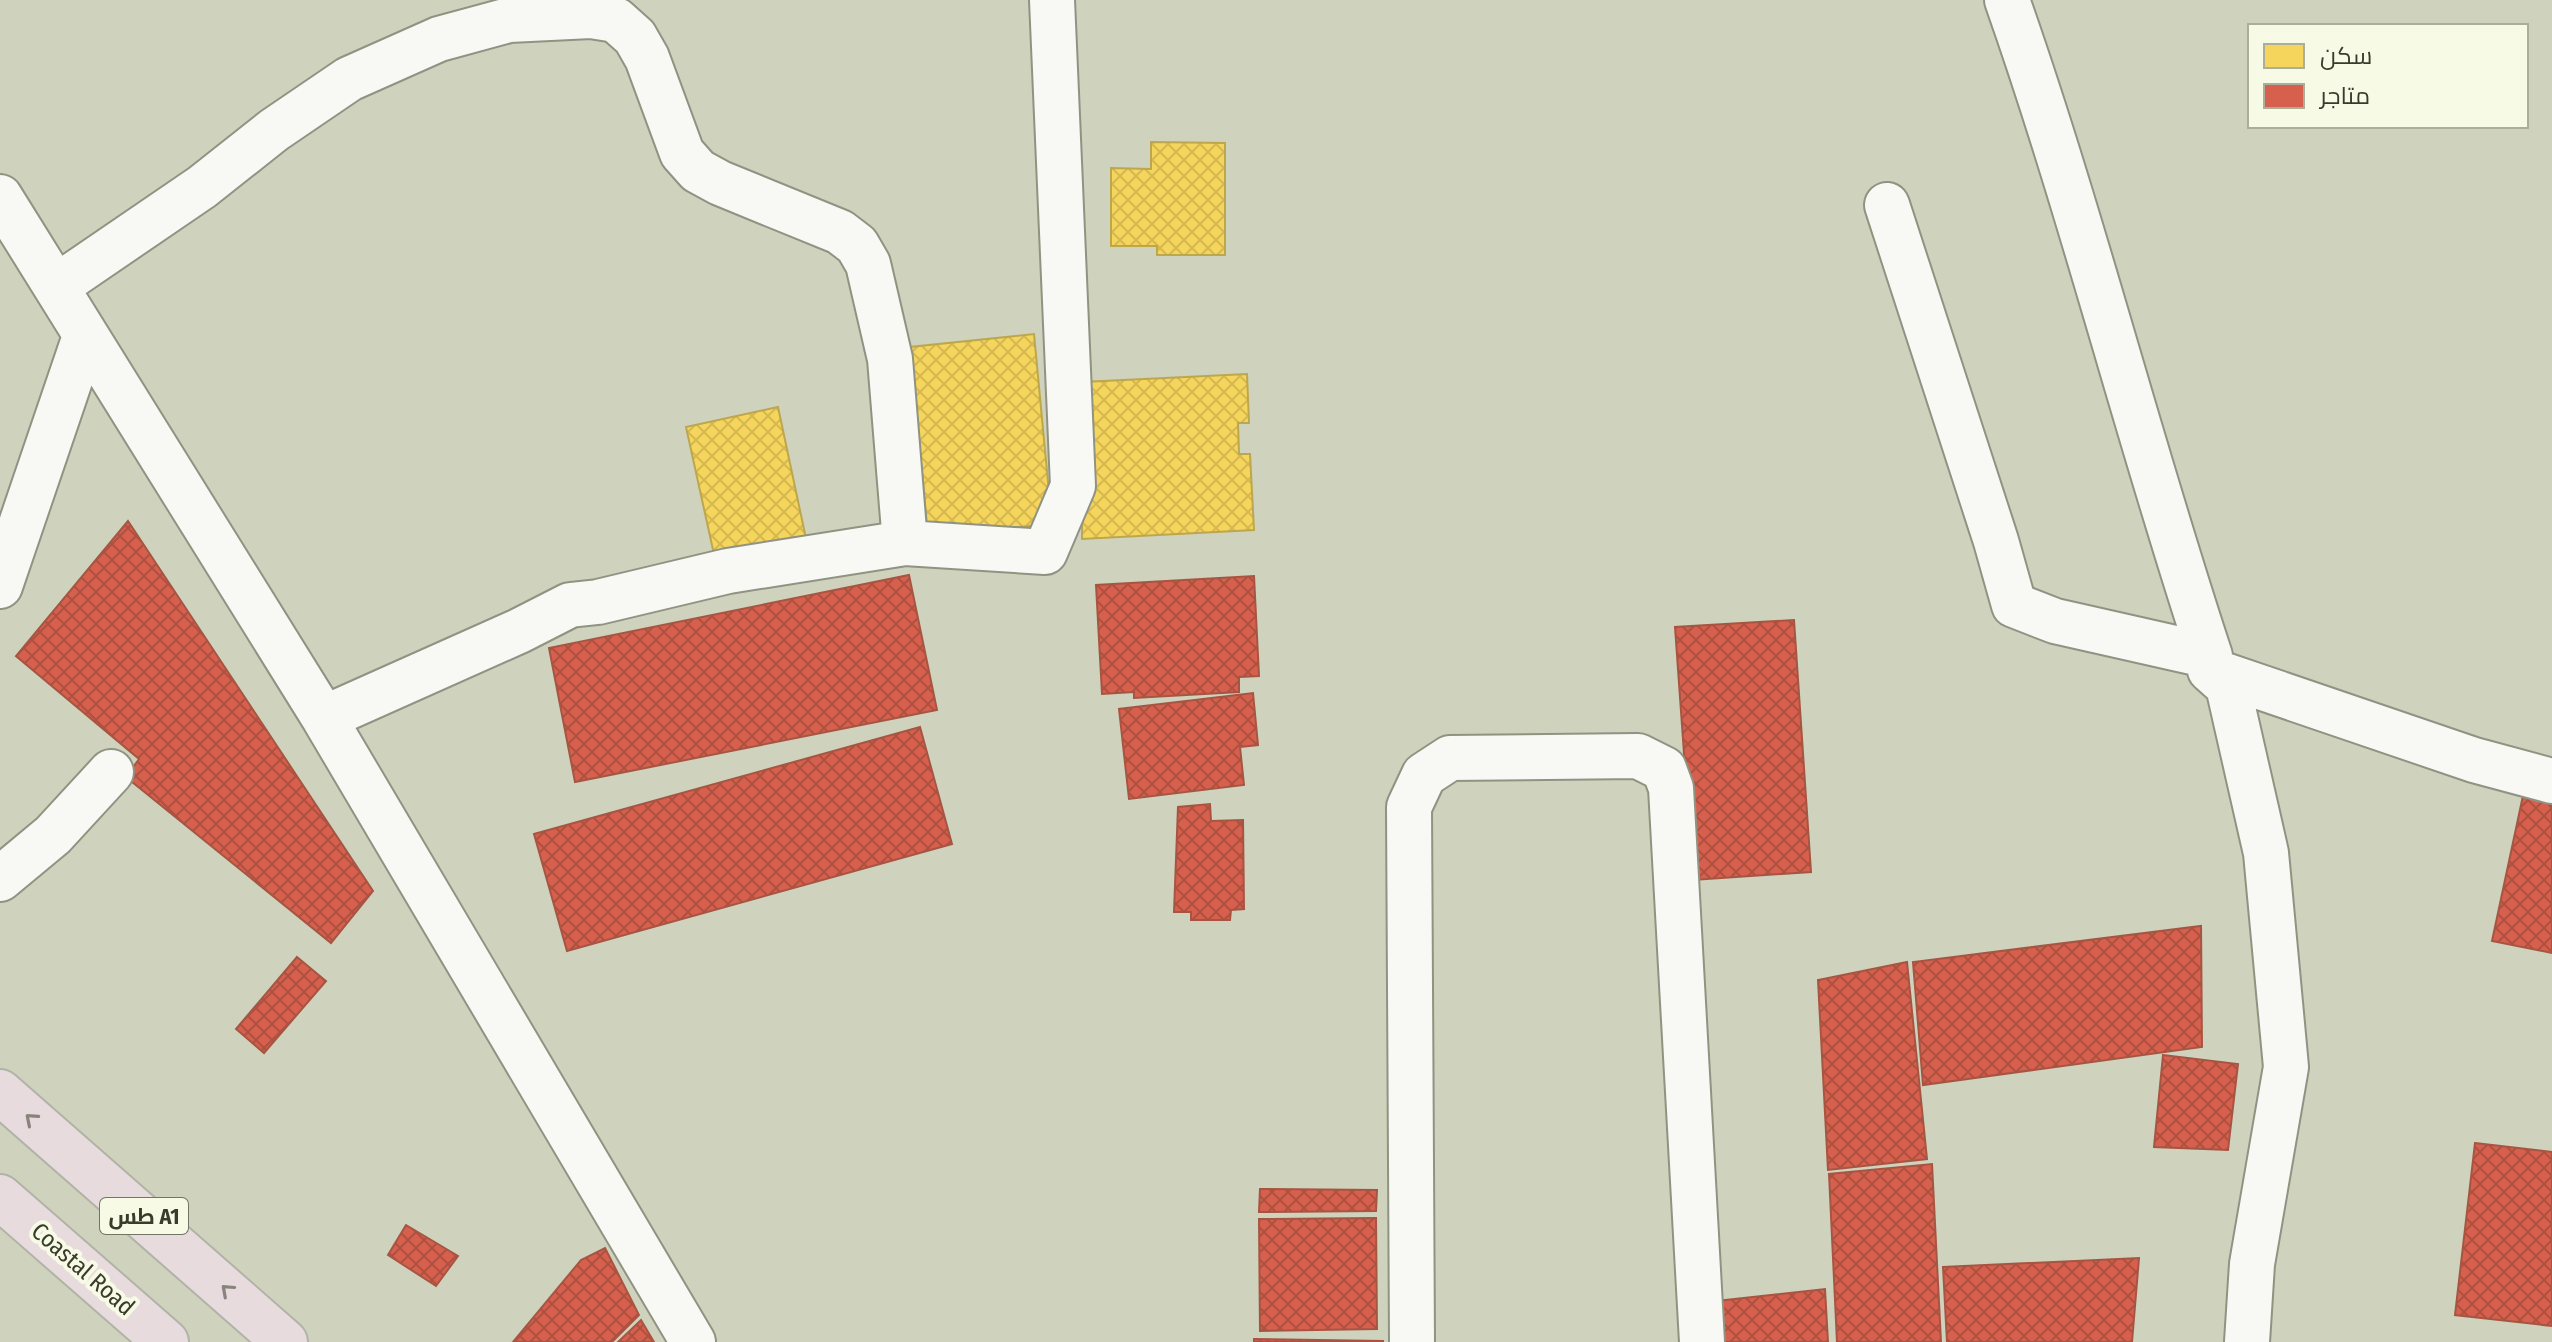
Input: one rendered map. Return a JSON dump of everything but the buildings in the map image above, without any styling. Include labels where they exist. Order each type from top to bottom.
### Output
[{"type":"highway","name":"طس A1","points":[[0,1092],[285,1342]]},
{"type":"highway","name":"Coastal Road","points":[[0,1197],[166,1342]]},
{"type":"street","points":[[324,718],[570,605],[598,602],[728,571],[905,543],[1045,552],[1073,486],[1052,0]]},
{"type":"street","points":[[2007,0],[2038,89],[2210,663],[2228,686],[2266,853],[2286,1067],[2252,1264],[2247,1342]]},
{"type":"street","points":[[57,286],[202,187],[274,130],[349,79],[439,39],[509,20],[591,16],[616,20],[635,37],[647,58],[682,153],[698,171],[840,232],[857,245],[868,264],[890,359],[905,543]]},
{"type":"street","points":[[0,197],[324,718],[693,1342]]},
{"type":"street","points":[[1887,205],[2014,605],[2055,621],[2210,663],[2474,760],[2552,781]]},
{"type":"street","points":[[0,586],[85,336]]},
{"type":"street","points":[[1412,1342],[1409,807],[1424,775],[1450,758],[1638,756],[1664,769],[1671,788],[1702,1342]]},
{"type":"street","points":[[0,879],[53,835],[111,772]]}]
